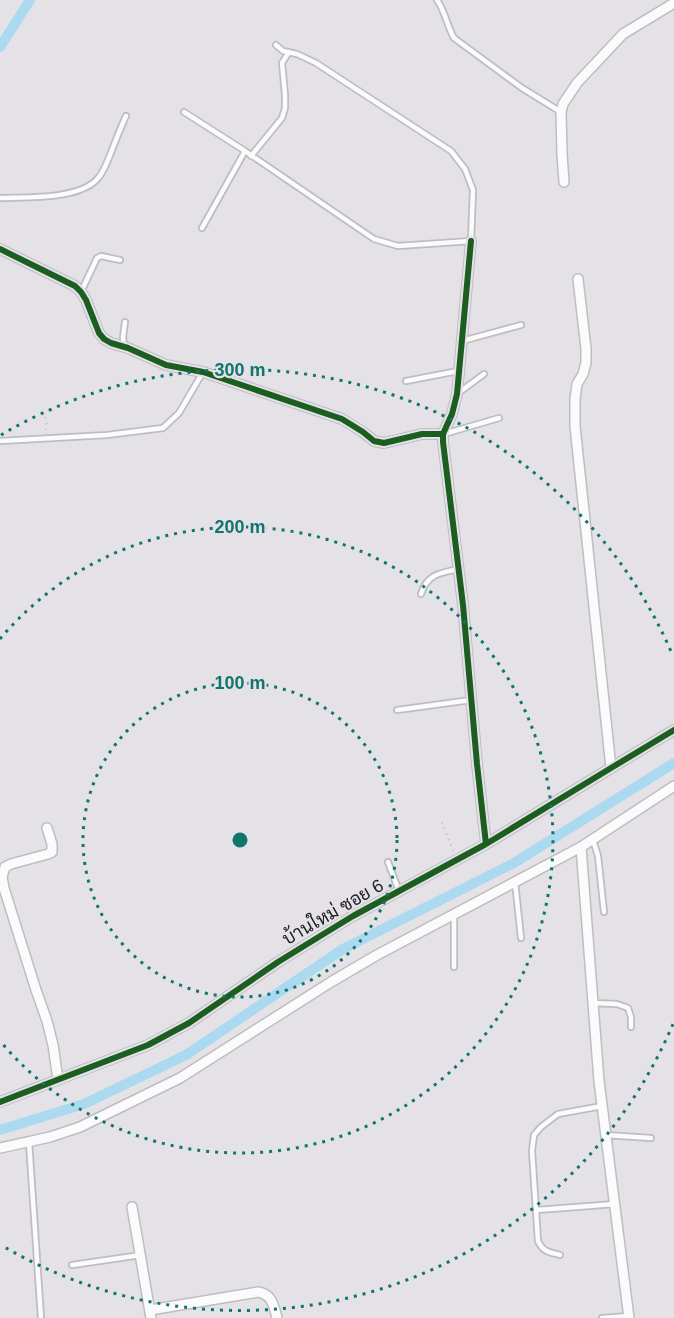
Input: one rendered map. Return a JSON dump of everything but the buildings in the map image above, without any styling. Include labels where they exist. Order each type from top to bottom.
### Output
[{"type":"street","points":[[564,182],[561,112],[563,104],[577,83],[623,34],[674,3]]},
{"type":"street","points":[[471,241],[457,394],[443,442],[459,569],[486,844]]},
{"type":"street","points":[[0,249],[75,286],[86,300],[99,333],[111,343],[166,365],[203,372],[342,419],[374,441],[384,443],[422,434],[444,434]]},
{"type":"street","points":[[578,279],[586,363],[575,399],[575,426],[611,768]]},
{"type":"street","name":"บ้านใหม่ ซอย 6","points":[[0,1102],[148,1045],[189,1023],[297,950],[353,916],[457,861],[674,730]]},
{"type":"street","points":[[0,1148],[50,1137],[80,1127],[180,1078],[377,955],[581,848],[674,786]]},
{"type":"street","points":[[47,828],[52,852],[5,867],[2,877],[15,925],[47,1021],[58,1080]]},
{"type":"street","points":[[581,848],[602,1106],[629,1317]]},
{"type":"street","points":[[132,1207],[151,1314],[258,1292],[264,1293],[273,1301],[277,1318]]},
{"type":"lane","points":[[437,0],[444,11],[454,38],[522,88],[561,112]]},
{"type":"lane","points":[[184,112],[374,239],[398,246],[471,241],[473,190],[465,169],[451,151],[316,63],[297,54],[283,51],[276,45]]},
{"type":"lane","points":[[251,156],[282,118],[285,101],[282,63],[289,52]]},
{"type":"lane","points":[[0,198],[66,194],[88,186],[99,178],[105,168],[126,116]]},
{"type":"lane","points":[[202,228],[245,152]]},
{"type":"lane","points":[[81,292],[97,258],[101,256],[120,260]]},
{"type":"lane","points":[[124,347],[125,322]]},
{"type":"lane","points":[[462,341],[521,326]]},
{"type":"lane","points":[[406,381],[458,371]]},
{"type":"lane","points":[[0,441],[107,435],[163,428],[179,413],[203,372]]},
{"type":"lane","points":[[457,394],[484,374]]},
{"type":"lane","points":[[444,434],[499,418]]},
{"type":"lane","points":[[421,594],[424,585],[439,573],[459,569]]},
{"type":"lane","points":[[397,710],[471,700]]},
{"type":"lane","points":[[593,840],[598,856],[604,912]]},
{"type":"lane","points":[[388,861],[399,891]]},
{"type":"lane","points":[[515,882],[521,938]]},
{"type":"lane","points":[[454,915],[454,967]]},
{"type":"lane","points":[[592,1003],[617,1004],[628,1008],[631,1028]]},
{"type":"lane","points":[[560,1255],[542,1249],[538,1241],[532,1151],[534,1136],[541,1127],[558,1114],[602,1106]]},
{"type":"lane","points":[[606,1135],[651,1138]]},
{"type":"lane","points":[[29,1142],[41,1318]]},
{"type":"lane","points":[[537,1210],[615,1204]]},
{"type":"lane","points":[[72,1265],[141,1255]]},
{"type":"lane","points":[[602,1318],[629,1317]]},
{"type":"path","points":[[40,438],[47,425],[45,417]]},
{"type":"path","points":[[442,822],[457,861]]},
{"type":"waterway","points":[[0,47],[30,0]]},
{"type":"waterway","points":[[0,1130],[84,1104],[186,1055],[343,949],[514,863],[674,763]]},
{"type":"cycle path","points":[[471,241],[457,394],[452,414],[443,434],[443,442],[463,605],[486,844]]},
{"type":"cycle path","points":[[0,249],[75,286],[86,300],[99,333],[111,343],[166,365],[203,372],[342,419],[374,441],[384,443],[422,434],[443,434]]},
{"type":"cycle path","points":[[0,1102],[148,1045],[189,1023],[278,962],[353,916],[486,844],[674,730]]}]
